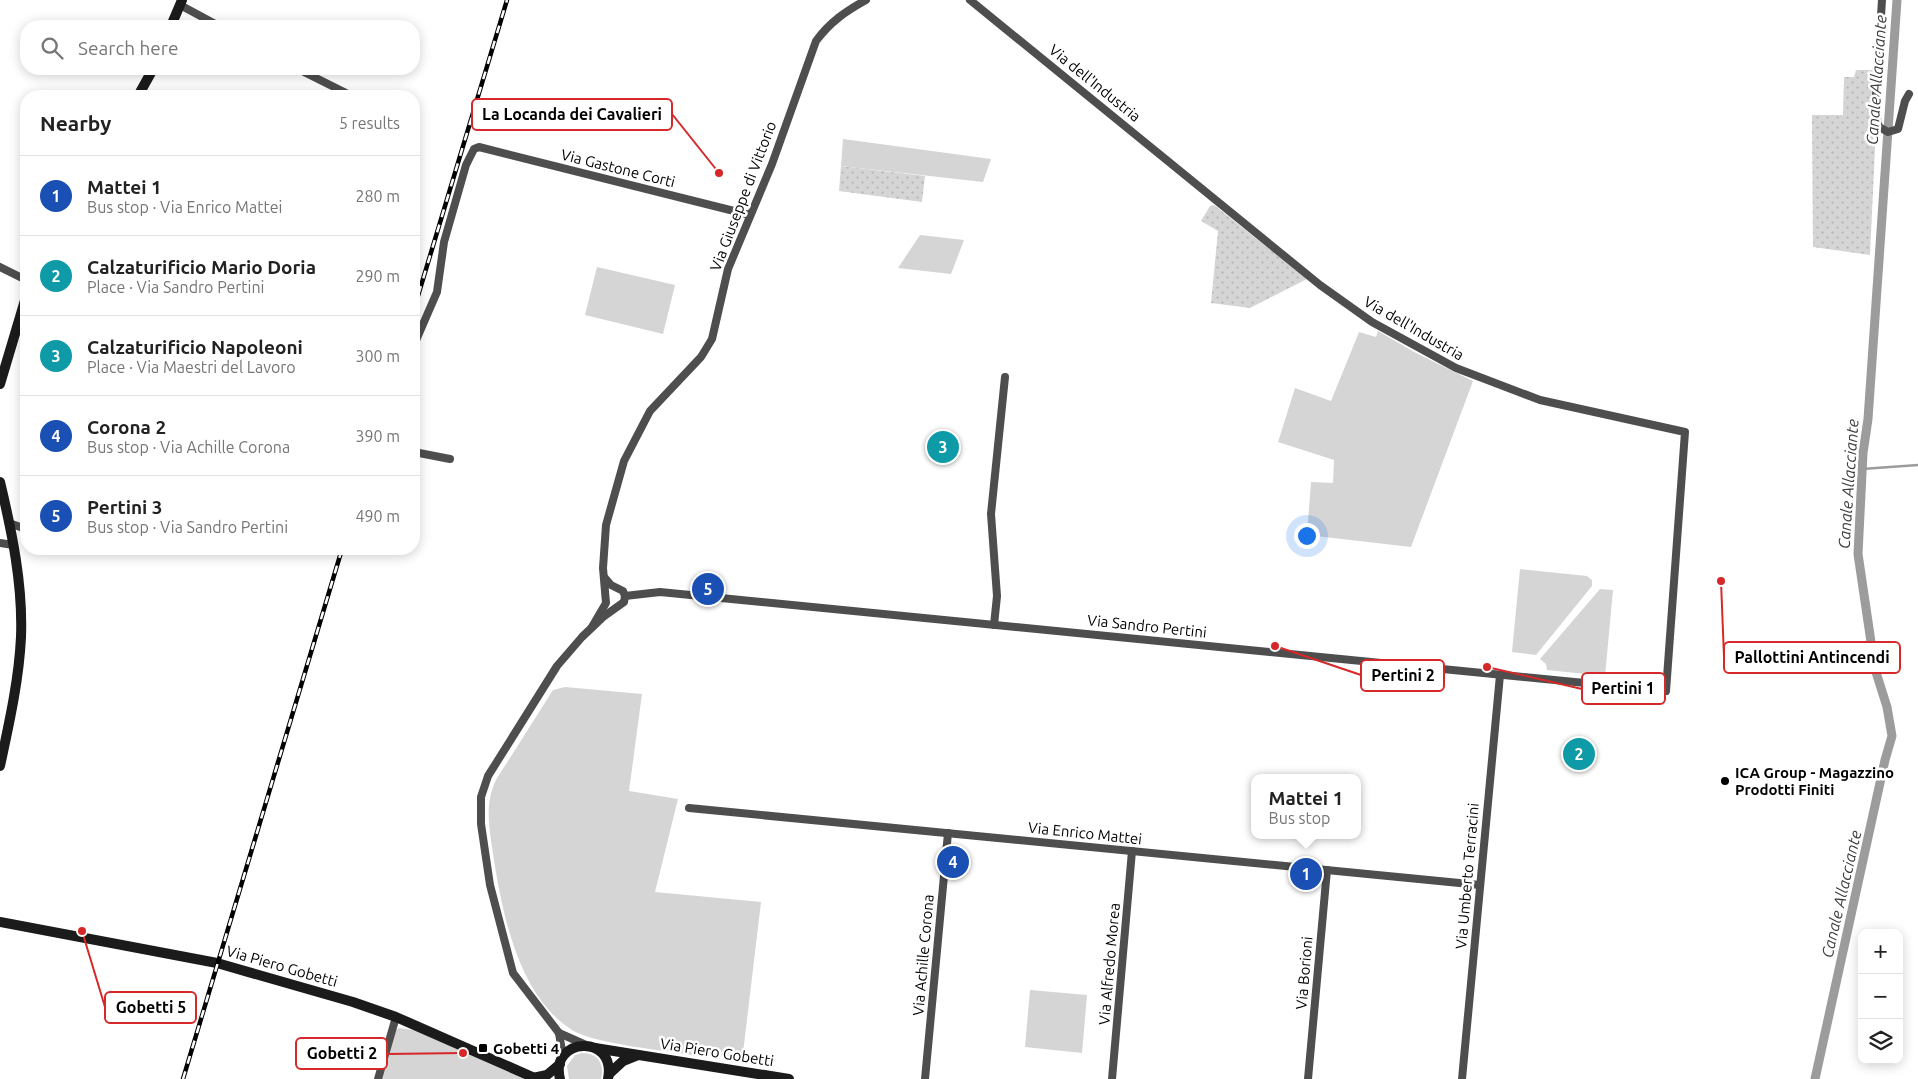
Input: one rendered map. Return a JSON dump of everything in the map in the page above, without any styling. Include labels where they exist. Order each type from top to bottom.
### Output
[{"type":"street","name":"Via Giuseppe di Vittorio","points":[[592,627],[606,602],[603,558],[606,525],[624,462],[650,410],[701,357],[712,339],[728,269],[772,164],[816,41],[838,17],[866,0]]},
{"type":"street","name":"Via dell'Industria","points":[[970,0],[1320,285],[1372,322],[1456,368],[1513,390],[1576,409],[1685,432],[1666,691]]},
{"type":"street","points":[[1882,0],[1875,110],[1879,127],[1888,132],[1895,131],[1901,125],[1903,106],[1909,94]]},
{"type":"street","points":[[174,20],[181,3],[210,20]]},
{"type":"street","points":[[141,90],[150,75]]},
{"type":"street","points":[[310,75],[340,90]]},
{"type":"street","name":"Via Gastone Corti","points":[[420,331],[437,292],[444,242],[466,165],[474,149],[479,147],[750,215]]},
{"type":"street","points":[[0,267],[20,277]]},
{"type":"street","points":[[0,384],[20,317]]},
{"type":"street","points":[[994,625],[997,596],[991,514],[1005,376]]},
{"type":"street","points":[[420,453],[450,459]]},
{"type":"street","points":[[0,482],[10,523],[19,588],[21,638],[12,710],[0,766]]},
{"type":"street","points":[[10,523],[20,527]]},
{"type":"street","points":[[0,543],[13,545]]},
{"type":"street","points":[[604,577],[608,584],[623,590],[625,596]]},
{"type":"street","points":[[606,592],[615,587]]},
{"type":"street","name":"Via Sandro Pertini","points":[[625,596],[660,592],[1666,691]]},
{"type":"street","name":"Via Giuseppe di Vittorio","points":[[591,1047],[560,1033],[516,979],[511,968],[490,885],[481,824],[481,797],[488,776],[547,681],[568,652],[592,627],[622,605],[625,596]]},
{"type":"street","points":[[606,602],[610,607],[616,608]]},
{"type":"street","name":"Via Umberto Terracini","points":[[1462,1079],[1500,675]]},
{"type":"street","name":"Via Enrico Mattei","points":[[689,808],[1480,885]]},
{"type":"street","name":"Via Achille Corona","points":[[925,1079],[948,834]]},
{"type":"street","name":"Via Alfredo Morea","points":[[1112,1079],[1132,851]]},
{"type":"street","name":"Via Borioni","points":[[1308,1079],[1327,870]]},
{"type":"street","points":[[0,915],[11,923]]},
{"type":"street","points":[[0,922],[11,923]]},
{"type":"street","name":"Via Piero Gobetti","points":[[11,923],[41,931],[221,964],[353,1002],[396,1017],[535,1078],[547,1075],[573,1048],[591,1047],[789,1079]]},
{"type":"street","points":[[378,1079],[396,1017]]},
{"type":"street","points":[[560,1033],[560,1079]]},
{"type":"street","points":[[591,1047],[608,1061],[609,1076]]},
{"type":"street","name":"Via Piero Gobetti","points":[[609,1076],[623,1061],[639,1055]]},
{"type":"shaded area","points":[[1856,70],[1873,70],[1870,121],[1875,148],[1870,255],[1813,247],[1812,115],[1843,115],[1844,77],[1854,77]]},
{"type":"shaded area","points":[[843,139],[991,159],[983,182],[841,166]]},
{"type":"shaded area","points":[[841,166],[925,176],[922,202],[839,191]]},
{"type":"shaded area","points":[[1214,205],[1307,279],[1250,308],[1211,303],[1218,231],[1201,221],[1210,206]]},
{"type":"shaded area","points":[[920,235],[964,240],[951,274],[898,268]]},
{"type":"shaded area","points":[[597,267],[675,285],[663,334],[585,315]]},
{"type":"shaded area","points":[[1378,331],[1416,353],[1473,381],[1411,547],[1307,535],[1311,482],[1333,483],[1334,460],[1278,442],[1295,388],[1331,401],[1359,332],[1376,337]]},
{"type":"shaded area","points":[[1520,569],[1587,576],[1592,580],[1592,586],[1536,655],[1512,652]]},
{"type":"shaded area","points":[[1600,589],[1613,590],[1605,676],[1547,670],[1546,664],[1540,659]]},
{"type":"shaded area","points":[[565,687],[642,694],[629,791],[678,799],[655,892],[761,902],[743,1053],[736,1059],[705,1052],[698,1056],[632,1046],[583,1035],[572,1030],[553,1015],[538,996],[526,975],[516,951],[502,901],[491,837],[489,804],[493,787],[498,777],[553,690]]},
{"type":"shaded area","points":[[1030,990],[1087,995],[1082,1053],[1025,1047]]},
{"type":"shaded area","points":[[399,1028],[414,1030],[524,1079],[381,1079],[396,1030]]},
{"type":"shaded area","points":[[582,1053],[592,1055],[599,1060],[602,1069],[601,1079],[569,1079],[567,1066],[575,1055]]},
{"type":"waterway","name":"Canale Allacciante","points":[[1815,1079],[1885,760],[1892,736],[1887,707],[1875,669],[1858,554],[1863,453],[1868,419],[1897,0]]},
{"type":"waterway","points":[[1862,469],[1918,465]]},
{"type":"railway","points":[[420,289],[507,0]]},
{"type":"railway","points":[[183,1079],[340,555]]},
{"type":"place","name":"La Locanda dei Cavalieri","points":[[719,173]]},
{"type":"place","name":"Calzaturificio Napoleoni","points":[[943,447]]},
{"type":"place","name":"Pallottini Antincendi","points":[[1721,581]]},
{"type":"place","name":"Pertini 3","points":[[708,589]]},
{"type":"place","name":"Pertini 2","points":[[1275,646]]},
{"type":"place","name":"Pertini 1","points":[[1487,667]]},
{"type":"place","name":"Calzaturificio Mario Doria","points":[[1579,754]]},
{"type":"place","name":"ICA Group - Magazzino Prodotti Finiti","points":[[1725,781]]},
{"type":"place","name":"Corona 2","points":[[953,862]]},
{"type":"place","name":"Mattei 1","points":[[1306,874]]},
{"type":"place","name":"Gobetti 5","points":[[82,931]]},
{"type":"place","name":"Gobetti 4","points":[[483,1048]]},
{"type":"place","name":"Gobetti 2","points":[[463,1053]]}]
